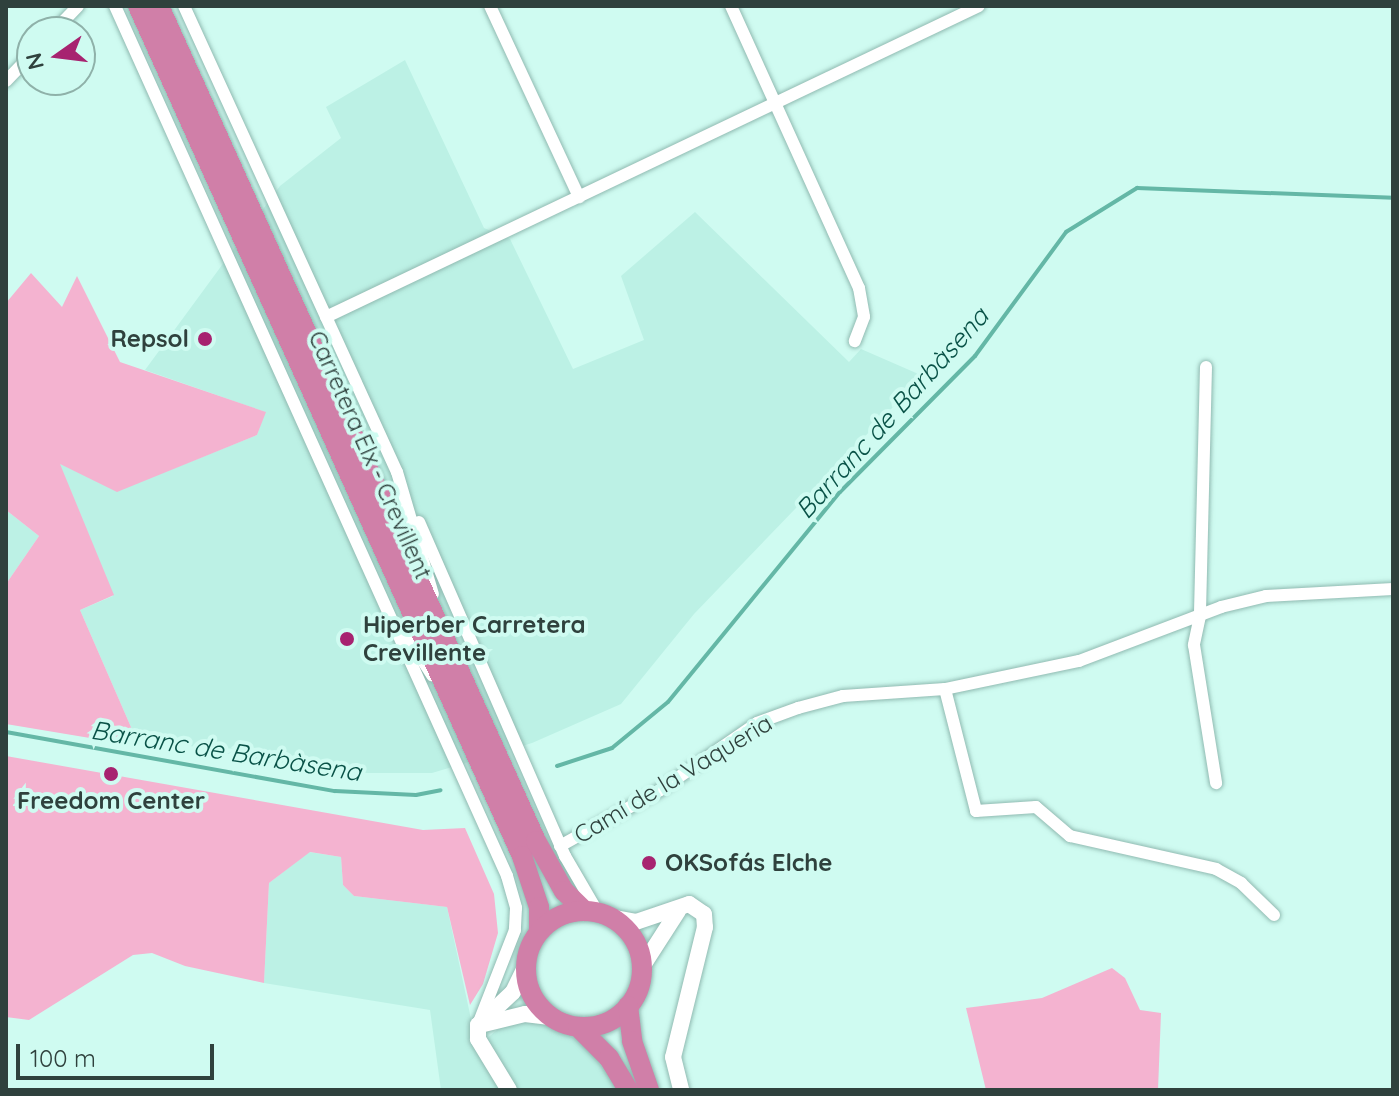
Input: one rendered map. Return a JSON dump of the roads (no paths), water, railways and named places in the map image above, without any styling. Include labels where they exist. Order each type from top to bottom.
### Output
[{"type":"highway","name":"Carretera Elx - Crevillent","points":[[138,6],[464,726],[532,883],[539,930]]},
{"type":"highway","name":"Carretera Elx - Crevillent","points":[[159,6],[550,870],[599,914]]},
{"type":"highway","points":[[628,1090],[609,1058],[578,1027],[550,1017],[527,984],[525,967],[539,930],[554,918],[599,914],[634,939],[642,967],[628,1006],[632,1041],[649,1090]]},
{"type":"highway","points":[[578,1027],[609,1022],[628,1006]]},
{"type":"street","points":[[115,6],[507,876],[516,908],[509,955],[478,1025],[478,1039],[509,1090]]},
{"type":"street","points":[[184,6],[397,472],[560,846],[599,914],[636,922],[682,907],[697,906],[705,927],[673,1057],[681,1090]]},
{"type":"street","points":[[490,6],[579,197]]},
{"type":"street","points":[[731,6],[859,288],[864,317],[855,341]]},
{"type":"street","points":[[326,317],[979,6]]},
{"type":"street","points":[[1206,367],[1200,616],[1194,645],[1216,783]]},
{"type":"street","points":[[397,472],[450,650]]},
{"type":"street","name":"Camí de la Vaqueria","points":[[560,846],[660,790],[757,723],[843,696],[945,689],[1079,661],[1200,616],[1266,596],[1393,589]]},
{"type":"street","points":[[378,590],[464,726]]},
{"type":"street","points":[[945,689],[976,811],[1036,807],[1070,836],[1216,869],[1241,883],[1274,915]]},
{"type":"street","points":[[642,967],[682,907]]},
{"type":"street","points":[[478,1025],[513,992],[525,967]]},
{"type":"street","points":[[478,1025],[503,1016],[550,1017]]},
{"type":"waterway","name":"Barranc de Barbàsena","points":[[557,766],[612,748],[668,702],[840,492],[975,356],[1066,232],[1137,188],[1393,198]]},
{"type":"waterway","name":"Barranc de Barbàsena","points":[[6,732],[335,791],[416,795],[441,790]]},
{"type":"place","name":"Repsol","points":[[205,339]]},
{"type":"place","name":"Hiperber Carretera Crevillente","points":[[347,639]]},
{"type":"place","name":"Freedom Center","points":[[111,774]]},
{"type":"place","name":"OKSofás Elche","points":[[649,863]]}]
